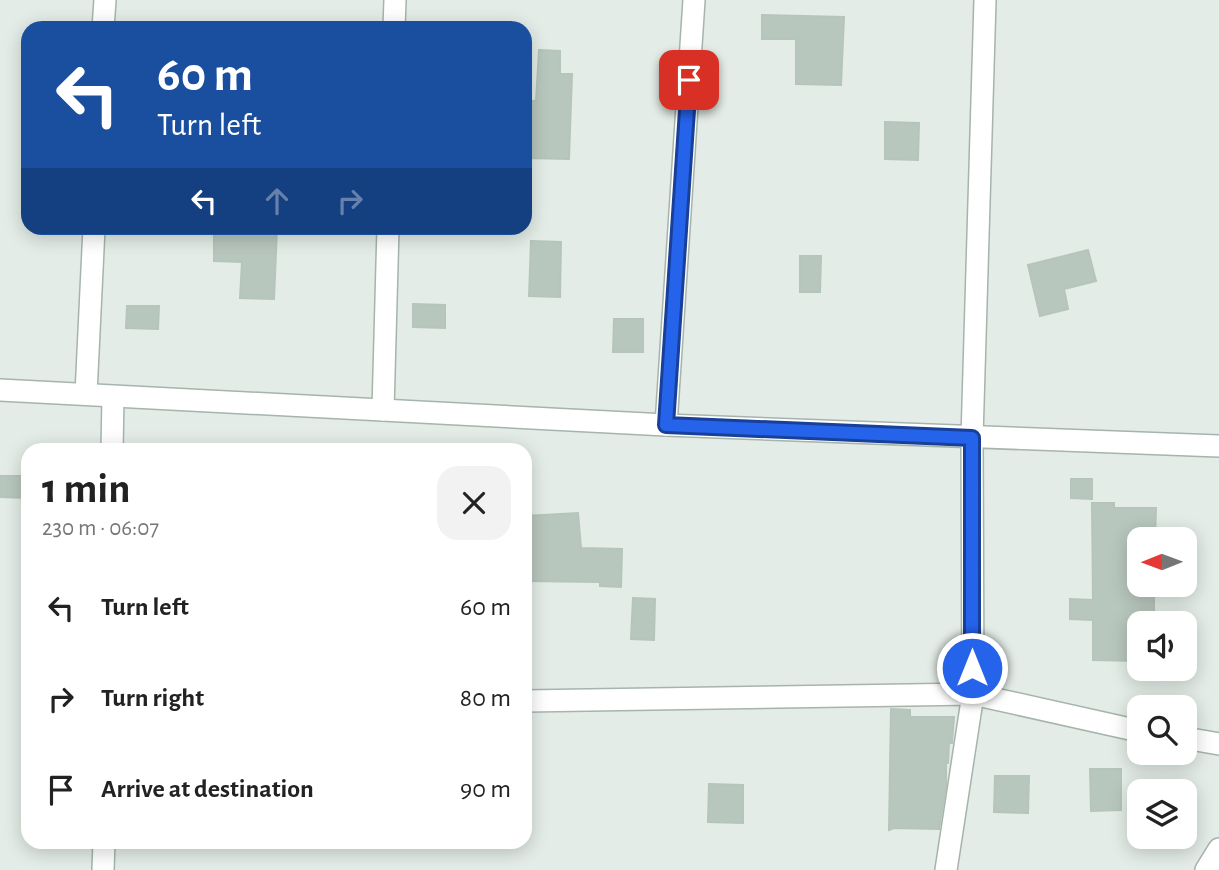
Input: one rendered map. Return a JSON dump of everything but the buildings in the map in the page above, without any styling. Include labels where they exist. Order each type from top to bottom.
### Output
[{"type":"street","points":[[104,21],[105,0]]},
{"type":"street","points":[[394,21],[395,0]]},
{"type":"street","points":[[666,425],[694,0]]},
{"type":"street","points":[[946,870],[973,694],[972,438],[985,0]]},
{"type":"street","points":[[86,394],[94,235]]},
{"type":"street","points":[[383,411],[388,235]]},
{"type":"street","points":[[0,390],[666,425],[1219,446]]},
{"type":"street","points":[[112,443],[113,397]]},
{"type":"street","points":[[532,701],[973,694],[1127,727]]},
{"type":"street","points":[[1197,740],[1219,744]]},
{"type":"street","points":[[103,870],[104,849]]},
{"type":"street","points":[[1206,870],[1219,849]]},
{"type":"route","points":[[689,80],[666,425],[972,438],[972,668]]}]
